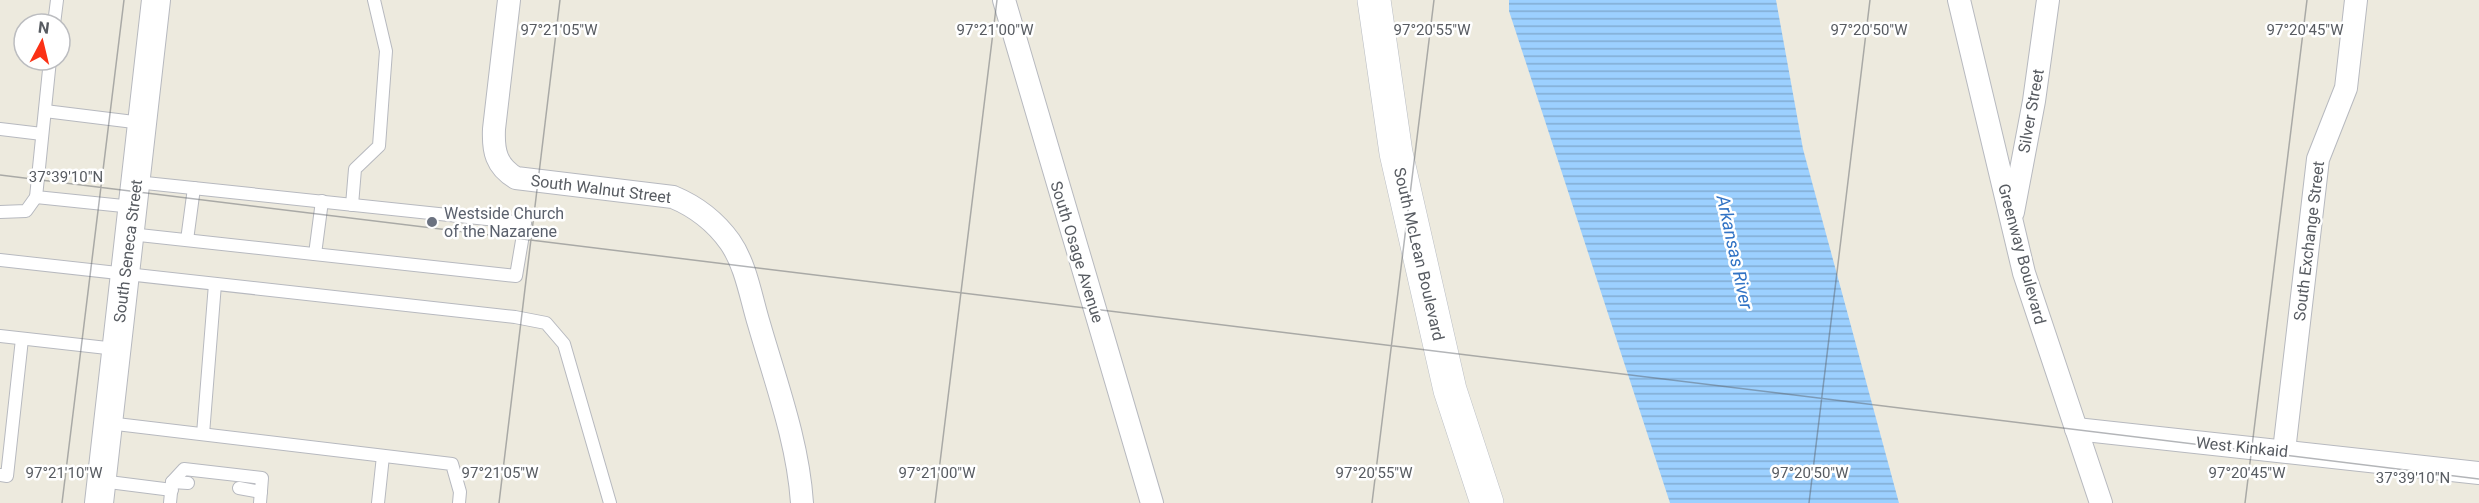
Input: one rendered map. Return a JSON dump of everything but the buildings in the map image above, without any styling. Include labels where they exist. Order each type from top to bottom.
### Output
[{"type":"main road","name":"South McLean Boulevard","points":[[1374,0],[1395,153],[1450,390],[1487,503]]},
{"type":"street","name":"South Seneca Street","points":[[100,492],[156,0]]},
{"type":"street","name":"South Walnut Street","points":[[509,0],[494,129],[493,149],[498,162],[516,178],[673,197],[692,205],[707,216],[721,231],[740,259],[796,451],[802,503]]},
{"type":"street","name":"South Osage Avenue","points":[[1004,0],[1152,503]]},
{"type":"street","name":"Greenway Boulevard","points":[[1959,0],[2024,273],[2101,503]]},
{"type":"street","name":"Silver Street","points":[[2012,221],[2034,101],[2048,0]]},
{"type":"street","name":"South Exchange Street","points":[[2284,451],[2318,159],[2346,88],[2356,0]]},
{"type":"street","name":"West Kinkaid","points":[[2076,429],[2479,473]]},
{"type":"lane","points":[[352,205],[355,169],[379,146],[386,51],[374,0]]},
{"type":"lane","points":[[0,212],[26,211],[36,197],[49,72]]},
{"type":"lane","points":[[45,111],[142,123]]},
{"type":"lane","points":[[0,129],[42,134]]},
{"type":"lane","points":[[36,197],[133,208],[187,240],[516,276],[525,223],[194,188],[133,208]]},
{"type":"lane","points":[[187,240],[194,188]]},
{"type":"lane","points":[[315,254],[322,201]]},
{"type":"lane","points":[[0,260],[515,317],[546,323],[564,344],[610,503]]},
{"type":"lane","points":[[203,434],[216,284]]},
{"type":"lane","points":[[0,336],[116,349]]},
{"type":"lane","points":[[0,475],[7,476],[4,462],[22,339]]},
{"type":"lane","points":[[108,423],[452,464],[460,492],[459,503]]},
{"type":"lane","points":[[378,503],[383,456]]},
{"type":"lane","points":[[170,503],[172,486],[184,470],[262,478],[260,497],[239,488]]},
{"type":"lane","points":[[100,492],[188,483]]},
{"type":"water","name":"Arkansas River","points":[[1509,0],[1776,0],[1803,149],[1899,503],[1670,503],[1509,11]]},
{"type":"place","name":"Westside Church of the Nazarene","points":[[432,222]]}]
